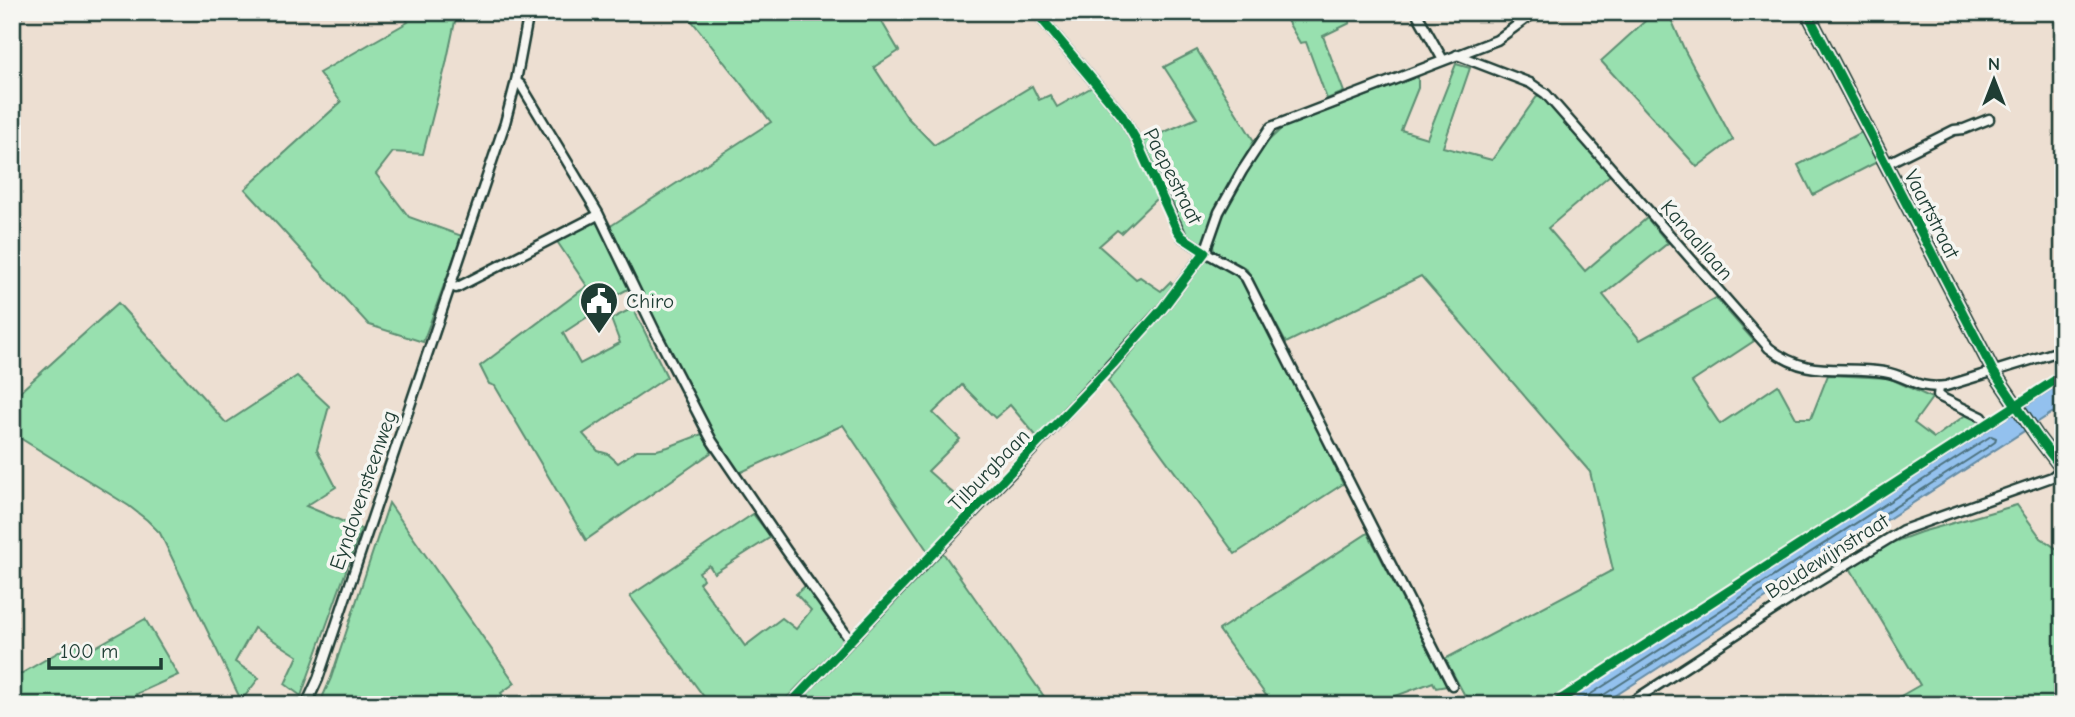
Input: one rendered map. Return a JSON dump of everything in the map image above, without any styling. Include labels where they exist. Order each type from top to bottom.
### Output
[{"type":"main road","name":"Vaartstraat","points":[[1807,12],[1993,371],[2062,469]]},
{"type":"street","points":[[12,16],[20,12]]},
{"type":"street","name":"Eyndovensteenweg","points":[[306,705],[322,666],[505,123],[529,12]]},
{"type":"street","name":"Paepestraat","points":[[1036,12],[1121,114],[1182,237],[1247,278],[1452,685]]},
{"type":"street","points":[[1416,12],[1443,60]]},
{"type":"street","name":"Tilburgbaan","points":[[789,705],[1162,309],[1205,252],[1219,212],[1271,127],[1497,40],[1535,12]]},
{"type":"street","name":"Kanaallaan","points":[[1457,55],[1530,83],[1546,94],[1726,301],[1781,358],[1805,367],[1892,373],[1922,387],[1938,387],[2063,350]]},
{"type":"street","points":[[516,81],[522,85],[598,215],[712,440],[850,640]]},
{"type":"street","name":"Vaartstraat","points":[[1886,164],[1954,130],[1989,119]]},
{"type":"street","points":[[450,285],[456,288],[598,215]]},
{"type":"street","name":"Kanaallaan","points":[[1938,387],[1938,396],[1982,417]]},
{"type":"street","name":"Boudewijnstraat","points":[[1627,705],[1809,587],[1903,530],[2052,477],[2062,469]]},
{"type":"green space","points":[[400,12],[457,12],[423,154],[393,152],[376,174],[409,217],[462,236],[423,342],[369,325],[245,189],[341,102],[319,73],[408,22]]},
{"type":"green space","points":[[685,12],[876,12],[899,51],[874,67],[907,117],[934,145],[1032,86],[1039,100],[1050,95],[1057,107],[1094,86],[1132,140],[1157,198],[1121,233],[1117,230],[1099,246],[1136,279],[1140,277],[1161,291],[1170,282],[1175,287],[1038,438],[1010,405],[995,418],[962,385],[933,413],[960,439],[928,471],[971,509],[929,553],[843,425],[737,474],[719,449],[691,395],[609,227],[771,122]]},
{"type":"green space","points":[[1282,12],[1345,12],[1350,23],[1323,36],[1344,92],[1327,99],[1306,42],[1300,43]]},
{"type":"green space","points":[[1655,12],[1668,12],[1685,51],[1733,140],[1697,167],[1601,61]]},
{"type":"green space","points":[[1197,50],[1254,141],[1214,211],[1205,242],[1202,243],[1192,240],[1183,231],[1141,142],[1197,118],[1164,67]]},
{"type":"green space","points":[[1456,64],[1470,68],[1443,147],[1492,160],[1538,95],[1550,102],[1610,175],[1548,228],[1585,271],[1647,218],[1668,243],[1603,295],[1640,340],[1716,298],[1754,341],[1692,382],[1720,424],[1778,385],[1796,418],[1811,418],[1828,375],[1889,378],[1932,398],[1914,423],[1934,438],[1967,414],[1986,422],[1549,705],[1470,705],[1445,659],[1613,570],[1590,472],[1421,276],[1286,343],[1246,268],[1214,252],[1213,245],[1221,215],[1264,145],[1282,128],[1418,76],[1418,88],[1401,130],[1427,138]]},
{"type":"green space","points":[[1862,132],[1877,162],[1813,195],[1798,165]]},
{"type":"green space","points":[[595,220],[600,222],[630,288],[600,304],[601,308],[563,333],[580,364],[620,343],[611,319],[633,308],[667,377],[583,434],[598,451],[608,454],[618,463],[637,450],[657,450],[702,434],[712,452],[586,540],[495,386],[489,384],[480,366],[587,286],[556,240]]},
{"type":"green space","points":[[1207,257],[1236,272],[1246,284],[1343,484],[1235,554],[1108,381]]},
{"type":"green space","points":[[118,303],[226,423],[297,376],[329,406],[317,450],[336,487],[306,506],[361,529],[301,696],[285,684],[298,656],[254,628],[235,662],[259,678],[245,696],[240,698],[160,533],[129,506],[12,433],[12,399]]},
{"type":"green space","points":[[389,503],[515,683],[501,693],[509,705],[319,705],[331,678]]},
{"type":"green space","points":[[2017,505],[2041,538],[2063,553],[2063,705],[1885,705],[1920,685],[1850,568],[1891,543]]},
{"type":"green space","points":[[753,514],[771,537],[714,573],[709,565],[699,572],[703,579],[699,583],[745,646],[782,618],[796,629],[811,610],[796,594],[805,586],[809,587],[845,638],[780,705],[710,705],[630,596]]},
{"type":"green space","points":[[1368,533],[1447,686],[1436,688],[1433,682],[1372,705],[1273,705],[1219,630]]},
{"type":"green space","points":[[941,550],[1050,705],[795,705],[797,703]]},
{"type":"green space","points":[[145,619],[178,675],[136,694],[141,705],[12,705],[12,679],[76,642],[81,655]]},
{"type":"water","points":[[2063,382],[2063,412],[2052,413],[1601,705],[1561,705]]},
{"type":"cycle path","points":[[789,705],[1113,364],[1162,309],[1205,252],[1182,237],[1177,230],[1135,138],[1121,114],[1036,12]]},
{"type":"cycle path","points":[[1807,12],[1993,371],[2063,470]]},
{"type":"cycle path","points":[[1552,705],[2063,375]]},
{"type":"place","name":"Chiro","points":[[599,335]]}]
